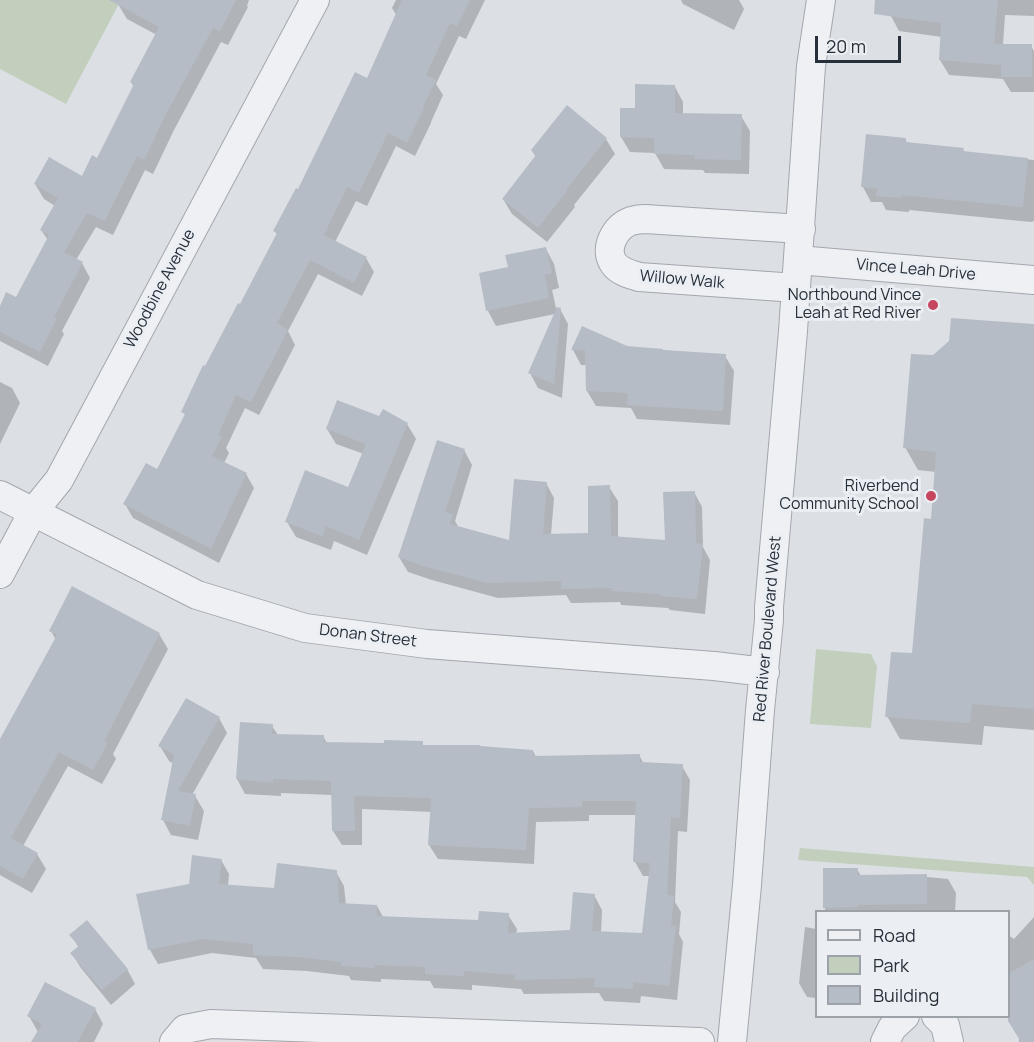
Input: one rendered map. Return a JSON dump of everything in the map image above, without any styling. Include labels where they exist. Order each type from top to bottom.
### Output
[{"type":"street","name":"Woodbine Avenue","points":[[0,574],[33,512],[58,480],[315,0]]},
{"type":"street","name":"Red River Boulevard West","points":[[732,1042],[781,479],[812,66],[821,0]]},
{"type":"street","name":"Willow Walk","points":[[796,288],[639,277],[623,273],[613,263],[609,249],[614,234],[629,222],[645,219],[801,229]]},
{"type":"street","name":"Vince Leah Drive","points":[[798,260],[1034,280]]},
{"type":"street","name":"Donan Street","points":[[0,495],[197,595],[305,628],[427,644],[765,672]]},
{"type":"street","points":[[885,1042],[892,1028],[903,1018]]},
{"type":"street","points":[[937,1018],[945,1025],[949,1042]]},
{"type":"street","points":[[174,1042],[185,1029],[211,1024],[700,1042]]},
{"type":"green space","points":[[0,0],[121,0],[66,104],[0,69]]},
{"type":"green space","points":[[816,649],[871,654],[877,666],[871,728],[810,724]]},
{"type":"green space","points":[[800,848],[1034,867],[1034,885],[1027,877],[798,860]]},
{"type":"building","points":[[109,0],[236,0],[220,31],[213,28],[166,114],[144,160],[137,156],[105,221],[87,213],[64,252],[83,262],[54,317],[57,318],[40,352],[0,332],[0,306],[6,292],[16,297],[49,235],[40,230],[58,198],[34,184],[49,157],[82,176],[92,155],[97,158],[134,84],[130,82],[159,27]]},
{"type":"building","points":[[402,0],[470,0],[457,26],[450,23],[426,75],[436,80],[407,143],[388,133],[359,193],[347,187],[324,235],[367,257],[354,283],[310,260],[277,323],[288,330],[251,402],[236,395],[218,435],[222,437],[212,456],[247,473],[211,549],[123,504],[146,463],[157,469],[185,414],[181,412],[203,365],[205,366],[238,303],[240,304],[277,233],[273,231],[296,188],[298,189],[355,72],[367,78]]},
{"type":"building","points":[[875,0],[998,0],[994,44],[1032,44],[1032,77],[1001,77],[1001,65],[939,60],[941,23],[874,14]]},
{"type":"building","points":[[635,84],[675,85],[675,113],[742,114],[741,160],[694,159],[695,155],[654,154],[654,138],[620,137],[620,108],[635,108]]},
{"type":"building","points":[[567,105],[607,138],[538,228],[502,199],[536,155],[531,150]]},
{"type":"building","points":[[866,134],[906,138],[906,142],[964,148],[963,151],[1028,158],[1023,207],[901,195],[901,198],[876,196],[877,188],[861,187]]},
{"type":"building","points":[[546,247],[552,273],[545,275],[549,298],[486,311],[479,273],[508,267],[505,255]]},
{"type":"building","points":[[557,307],[561,308],[554,384],[528,373]]},
{"type":"building","points":[[951,318],[1034,324],[1034,709],[972,704],[970,723],[885,717],[891,652],[912,653],[924,518],[931,519],[936,452],[903,448],[911,354],[933,355],[949,341]]},
{"type":"building","points":[[582,326],[627,346],[726,354],[723,411],[627,405],[628,393],[586,391],[585,350],[571,350]]},
{"type":"building","points":[[337,400],[379,416],[383,409],[408,423],[359,540],[326,526],[322,536],[285,522],[305,470],[348,487],[366,444],[326,429]]},
{"type":"building","points":[[437,440],[465,449],[445,512],[453,514],[450,524],[509,540],[514,479],[547,482],[543,534],[588,533],[588,486],[610,485],[611,536],[665,540],[663,492],[695,491],[696,543],[703,544],[697,599],[611,591],[612,588],[561,589],[561,581],[488,583],[398,557]]},
{"type":"building","points":[[72,586],[160,633],[104,741],[108,743],[93,770],[59,752],[11,838],[38,853],[23,879],[0,866],[0,739],[57,635],[49,631]]},
{"type":"building","points":[[186,698],[220,717],[178,791],[196,794],[190,826],[161,820],[174,755],[158,746]]},
{"type":"building","points":[[240,722],[273,724],[272,734],[324,735],[324,742],[423,741],[423,745],[480,745],[533,750],[533,756],[640,754],[640,762],[683,764],[680,818],[671,817],[667,895],[674,896],[671,926],[676,926],[669,986],[633,982],[633,989],[594,987],[595,978],[515,980],[515,975],[464,971],[464,976],[425,974],[425,967],[341,966],[341,962],[253,955],[253,944],[203,939],[148,950],[136,894],[189,884],[192,855],[222,859],[219,884],[274,888],[277,863],[337,870],[339,903],[377,905],[377,916],[478,920],[479,911],[509,913],[508,933],[570,930],[573,892],[595,894],[592,931],[642,933],[650,863],[633,862],[636,801],[582,801],[582,807],[529,808],[526,850],[428,845],[431,798],[354,796],[355,831],[332,831],[331,781],[273,779],[273,783],[236,779]]},
{"type":"building","points":[[823,868],[858,868],[858,875],[927,874],[927,904],[823,908]]},
{"type":"building","points":[[87,920],[128,969],[102,990],[70,953],[79,946],[69,935]]},
{"type":"building","points":[[1034,959],[1034,1042],[1021,1042],[1008,1021],[1010,1018],[1010,973]]},
{"type":"building","points":[[45,982],[96,1008],[78,1042],[31,1042],[42,1024],[27,1016]]},
{"type":"place","name":"Northbound Vince Leah at Red River","points":[[933,305]]},
{"type":"place","name":"Riverbend Community School","points":[[931,496]]}]
